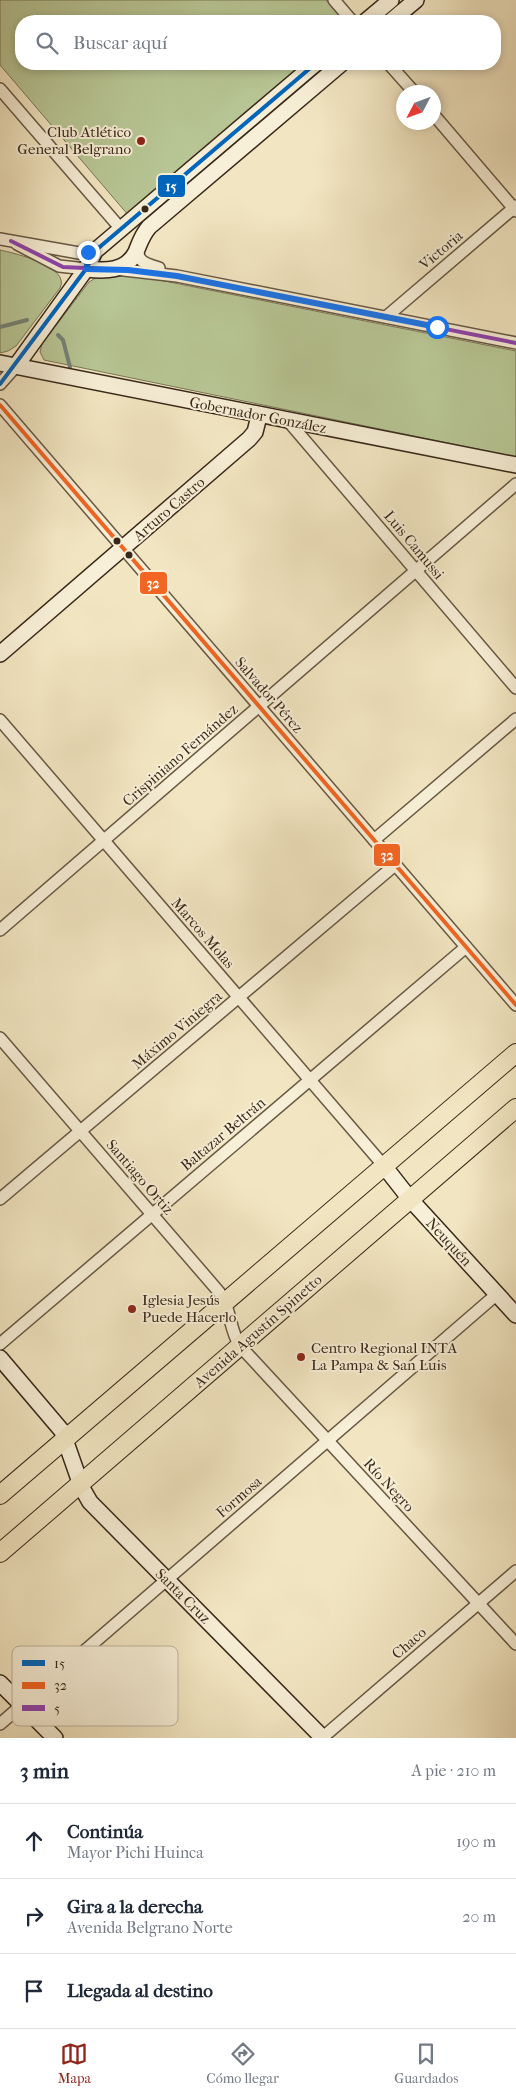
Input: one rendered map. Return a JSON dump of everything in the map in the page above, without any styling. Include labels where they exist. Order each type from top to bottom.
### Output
[{"type":"main road","points":[[373,15],[390,0]]},
{"type":"main road","points":[[398,15],[416,0]]},
{"type":"main road","points":[[16,366],[86,269],[89,258],[97,248],[308,70]]},
{"type":"main road","points":[[86,269],[112,270],[126,264],[149,227],[334,70]]},
{"type":"main road","points":[[121,229],[127,227],[133,230],[138,245]]},
{"type":"main road","name":"Gobernador González","points":[[0,363],[289,422],[516,465]]},
{"type":"main road","name":"Arturo Castro","points":[[0,654],[249,439],[255,432],[259,416]]},
{"type":"main road","points":[[0,1495],[516,1053]]},
{"type":"main road","name":"Avenida Agustín Spinetto","points":[[0,1553],[516,1108]]},
{"type":"main road","name":"Neuquén","points":[[384,1166],[410,1199],[516,1315]]},
{"type":"main road","name":"Santa Cruz","points":[[0,1358],[56,1424],[66,1439],[80,1484],[90,1502],[323,1738]]},
{"type":"main road","points":[[0,1683],[12,1695]]},
{"type":"main road","points":[[43,1726],[55,1738]]},
{"type":"street","points":[[334,0],[347,15]]},
{"type":"street","points":[[394,70],[408,85]]},
{"type":"street","points":[[0,89],[121,229]]},
{"type":"street","points":[[441,123],[515,208]]},
{"type":"street","name":"Victoria","points":[[386,317],[515,208]]},
{"type":"street","points":[[6,240],[81,253],[97,248]]},
{"type":"street","points":[[6,240],[55,264],[86,269]]},
{"type":"street","points":[[138,245],[138,255],[143,262],[177,276]]},
{"type":"street","points":[[112,270],[177,276],[516,342]]},
{"type":"street","points":[[0,384],[16,366]]},
{"type":"street","name":"Salvador Pérez","points":[[0,405],[516,1005]]},
{"type":"street","name":"Luis Camussi","points":[[289,422],[516,688]]},
{"type":"street","name":"Crispiniano Fernández","points":[[0,930],[516,484]]},
{"type":"street","points":[[374,840],[516,719]]},
{"type":"street","name":"Marcos Molas","points":[[0,720],[384,1166]]},
{"type":"street","name":"Máximo Viniegra","points":[[0,1198],[396,865]]},
{"type":"street","name":"Baltazar Beltrán","points":[[0,1344],[466,947]]},
{"type":"street","name":"Santiago Ortiz","points":[[0,1038],[219,1292],[225,1302],[231,1328],[240,1346]]},
{"type":"street","name":"Formosa","points":[[90,1646],[497,1294]]},
{"type":"street","name":"Río Negro","points":[[240,1346],[516,1644]]},
{"type":"street","name":"Chaco","points":[[323,1738],[516,1570]]},
{"type":"street","name":"Formosa","points":[[0,1724],[12,1714]]},
{"type":"green space","name":"Club Atlético General Belgrano","points":[[0,0],[326,0],[339,15],[15,15],[15,70],[299,70],[129,216],[0,65]]},
{"type":"green space","points":[[0,250],[40,262],[57,274],[61,280],[60,288],[16,346],[0,353]]},
{"type":"green space","points":[[106,275],[144,277],[516,351],[516,457],[44,360],[40,352],[42,344],[89,282],[97,277]]},
{"type":"waterway","points":[[0,327],[27,320]]},
{"type":"waterway","points":[[58,335],[63,340],[70,367]]},
{"type":"transit line","name":"15","points":[[0,384],[86,269],[95,251],[308,70]]},
{"type":"transit line","name":"5","points":[[11,241],[63,267],[128,270],[177,276],[516,343]]},
{"type":"transit line","name":"32","points":[[0,405],[516,1005]]},
{"type":"place","name":"Club Atlético General Belgrano","points":[[141,141]]},
{"type":"place","name":"Iglesia Jesús Puede Hacerlo","points":[[132,1309]]},
{"type":"place","name":"Centro Regional INTA La Pampa & San Luis","points":[[301,1357]]},
{"type":"route","points":[[88,252],[97,248],[89,258],[86,269],[117,269],[177,276],[437,327]]}]
